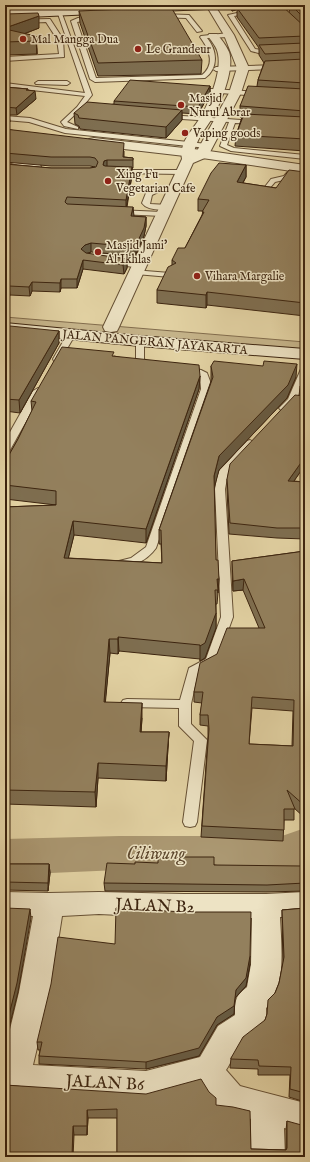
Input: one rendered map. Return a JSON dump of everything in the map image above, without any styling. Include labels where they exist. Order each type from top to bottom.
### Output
[{"type":"street","points":[[5,15],[59,12],[93,15],[167,12],[195,6],[228,5]]},
{"type":"street","points":[[111,327],[192,153],[217,92],[224,68],[224,62],[208,36],[195,6]]},
{"type":"street","points":[[192,153],[220,120],[235,93],[243,68],[230,35],[210,6]]},
{"type":"street","points":[[36,136],[192,153],[297,168]]},
{"type":"street","points":[[5,158],[28,163],[39,169],[5,167]]},
{"type":"street","points":[[91,258],[138,268]]},
{"type":"street","name":"JALAN PANGERAN JAYAKARTA","points":[[5,317],[305,342]]},
{"type":"street","name":"JALAN PANGERAN JAYAKARTA","points":[[5,328],[140,341],[305,354]]},
{"type":"street","name":"JALAN B2","points":[[5,904],[49,905],[99,903],[184,906],[266,906],[305,904]]},
{"type":"street","points":[[9,1078],[26,1034],[49,905]]},
{"type":"street","points":[[266,906],[266,964],[262,992],[250,1002],[251,1019],[249,1022],[229,1036],[210,1069],[215,1082],[230,1098],[305,1118]]},
{"type":"street","name":"JALAN B6","points":[[9,1078],[146,1086],[210,1069]]},
{"type":"street","points":[[268,1108],[268,1157]]},
{"type":"lane","points":[[5,8],[75,5]]},
{"type":"lane","points":[[5,12],[151,5]]},
{"type":"lane","points":[[59,12],[86,82],[89,95]]},
{"type":"lane","points":[[154,16],[167,12],[187,16],[199,31]]},
{"type":"lane","points":[[251,50],[231,15],[236,13],[258,12]]},
{"type":"lane","points":[[101,18],[93,15],[74,22],[92,79],[199,77],[205,76],[217,50],[251,50],[262,52],[305,49]]},
{"type":"lane","points":[[5,22],[48,20],[60,39],[62,56],[5,59]]},
{"type":"lane","points":[[208,36],[230,35]]},
{"type":"lane","points":[[209,70],[224,68],[305,66]]},
{"type":"lane","points":[[5,82],[67,83]]},
{"type":"lane","points":[[86,82],[139,86]]},
{"type":"lane","points":[[5,85],[89,95]]},
{"type":"lane","points":[[193,90],[266,95]]},
{"type":"lane","points":[[89,95],[79,108],[64,122],[66,126],[192,153]]},
{"type":"lane","points":[[79,108],[87,109]]},
{"type":"lane","points":[[164,116],[262,122]]},
{"type":"lane","points":[[5,118],[30,120],[65,131],[192,153]]},
{"type":"lane","points":[[233,121],[223,146],[297,168]]},
{"type":"lane","points":[[107,172],[192,153]]},
{"type":"lane","points":[[267,188],[272,180],[297,168]]},
{"type":"lane","points":[[155,192],[149,193],[146,203],[148,206],[164,211]]},
{"type":"lane","points":[[114,211],[164,211]]},
{"type":"lane","points":[[138,268],[170,275]]},
{"type":"lane","points":[[52,367],[71,335]]},
{"type":"lane","points":[[140,341],[140,360],[147,365],[160,368]]},
{"type":"lane","points":[[276,418],[296,400],[305,368]]},
{"type":"lane","points":[[108,565],[123,564],[143,557],[151,548],[206,388],[204,375],[198,372],[175,369]]},
{"type":"lane","points":[[5,450],[44,381]]},
{"type":"lane","points":[[190,822],[201,740],[185,726],[185,704],[193,671],[211,661],[227,617],[220,489],[223,472],[260,434]]},
{"type":"lane","points":[[112,703],[185,704]]},
{"type":"shaded area","points":[[126,5],[5,12],[5,8]]},
{"type":"shaded area","points":[[5,317],[305,342],[305,354],[5,328]]},
{"type":"building","points":[[281,5],[305,27],[305,36],[259,38],[237,8]]},
{"type":"building","points":[[291,5],[305,5],[305,19]]},
{"type":"building","name":"Le Grandeur","points":[[171,7],[202,60],[98,63],[79,11]]},
{"type":"building","points":[[38,13],[39,16],[5,28],[5,14]]},
{"type":"building","points":[[5,29],[36,36],[36,41],[5,42]]},
{"type":"building","points":[[305,43],[305,52],[265,54],[259,45]]},
{"type":"building","points":[[305,59],[305,83],[258,80],[265,61]]},
{"type":"building","points":[[130,80],[210,86],[198,107],[114,101]]},
{"type":"building","points":[[248,86],[305,89],[305,111],[240,106]]},
{"type":"building","points":[[5,87],[35,91],[16,108],[5,107]]},
{"type":"building","points":[[87,102],[182,110],[166,127],[79,118],[78,115],[74,113]]},
{"type":"building","points":[[244,114],[305,117],[305,139],[236,135]]},
{"type":"building","points":[[5,129],[124,143],[123,157],[133,158],[133,160],[107,160],[104,161],[103,165],[132,167],[126,200],[67,197],[65,202],[67,204],[133,207],[131,216],[146,217],[144,228],[135,247],[91,243],[85,245],[81,249],[86,253],[127,259],[123,265],[83,260],[77,279],[61,279],[60,283],[32,282],[29,287],[9,286],[7,290],[5,290],[5,164],[51,168],[90,168],[96,167],[98,162],[95,158],[90,157],[51,157],[5,153]]},
{"type":"building","points":[[219,163],[246,165],[237,182],[276,188],[289,170],[305,172],[305,303],[207,292],[206,295],[157,290],[168,267],[176,263],[172,260],[178,248],[185,248],[204,212],[202,212],[209,200],[198,199],[211,173]]},
{"type":"building","points":[[10,326],[59,331],[19,400],[5,399],[5,332]]},
{"type":"building","points":[[62,347],[114,352],[112,356],[199,365],[200,376],[146,529],[73,521],[64,558],[162,563],[161,530],[159,530],[213,377],[211,366],[214,361],[263,366],[264,361],[297,364],[288,385],[219,456],[214,476],[216,560],[218,560],[219,579],[217,579],[218,590],[215,590],[216,613],[205,643],[200,646],[118,637],[118,639],[109,639],[104,702],[142,703],[140,732],[169,732],[166,766],[98,763],[95,792],[5,790],[5,507],[56,505],[56,491],[5,485],[5,462],[36,402],[31,401]]},
{"type":"building","points":[[305,374],[305,388],[300,387]]},
{"type":"building","points":[[295,395],[305,396],[305,457],[288,481],[305,482],[305,528],[277,528],[230,523],[227,479],[230,464]]},
{"type":"building","points":[[305,551],[305,806],[287,790],[295,809],[284,809],[284,830],[202,826],[209,729],[208,715],[200,715],[203,692],[194,692],[200,663],[217,654],[227,628],[265,628],[244,579],[233,581],[232,561]],"holes":[[[252,697],[294,700],[293,746],[249,744]]]},
{"type":"building","points":[[158,857],[214,857],[214,865],[302,866],[305,883],[267,885],[104,883],[107,863],[158,863]]},
{"type":"building","points":[[5,864],[49,864],[48,883],[5,882]]},
{"type":"building","points":[[5,908],[30,909],[17,983],[5,1031]]},
{"type":"building","points":[[116,908],[184,912],[251,912],[250,956],[246,978],[236,990],[234,1006],[217,1017],[199,1048],[146,1062],[39,1056],[42,1042],[37,1042],[51,984],[58,937],[115,944]]},
{"type":"building","points":[[305,908],[305,1093],[290,1089],[291,1067],[259,1066],[258,1060],[231,1058],[243,1037],[265,1020],[268,1000],[275,993],[279,983],[284,957],[282,910]]},
{"type":"building","points":[[201,1079],[209,1092],[216,1098],[216,1105],[250,1111],[251,1149],[286,1150],[287,1121],[305,1126],[305,1157],[117,1157],[117,1109],[87,1110],[87,1126],[73,1126],[72,1157],[5,1157],[5,1085],[146,1094]]},
{"type":"waterway","name":"Ciliwung","points":[[5,857],[119,853],[289,854],[305,845]]},
{"type":"place","name":"Mal Mangga Dua","points":[[23,39]]},
{"type":"place","name":"Le Grandeur","points":[[138,49]]},
{"type":"place","name":"Masjid Nurul Abrar","points":[[181,105]]},
{"type":"place","name":"Vaping goods","points":[[185,133]]},
{"type":"place","name":"Xing Fu Vegetarian Cafe","points":[[108,181]]},
{"type":"place","name":"Masjid Jami' Al Ikhlas","points":[[98,252]]},
{"type":"place","name":"Vihara Margalie","points":[[197,276]]}]
